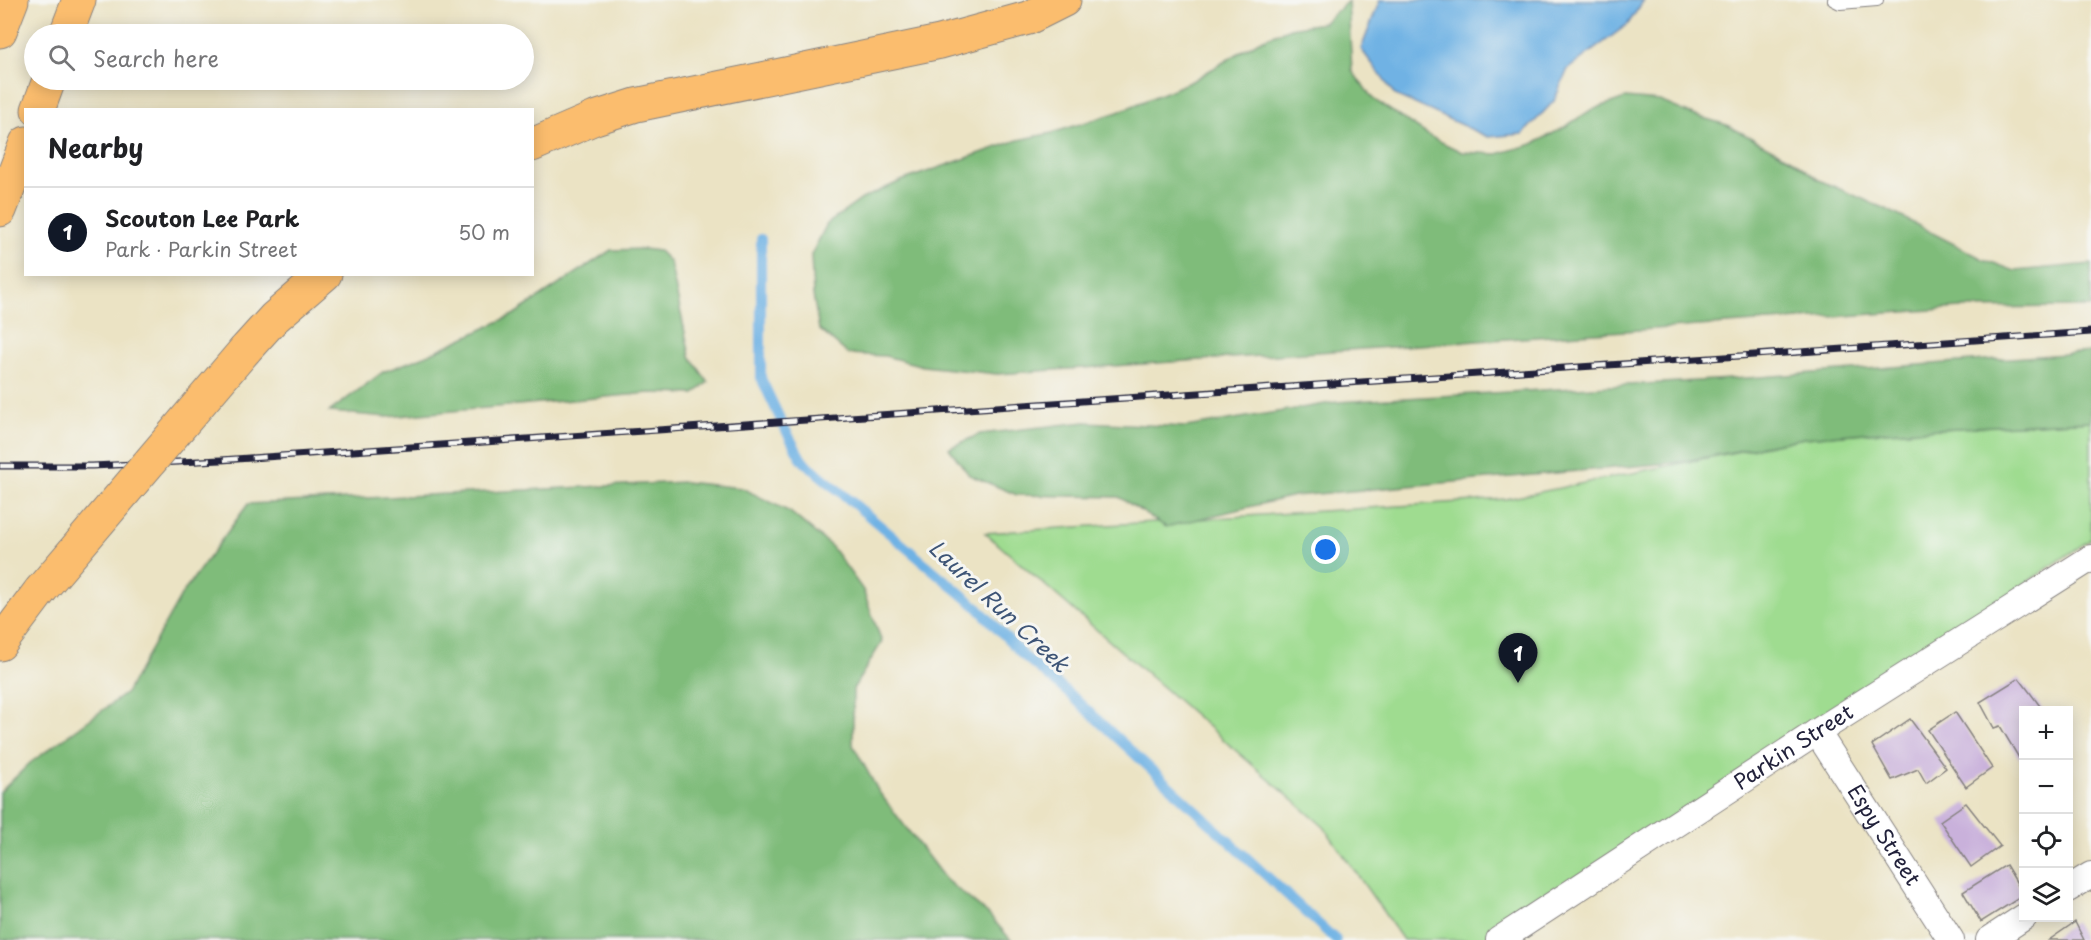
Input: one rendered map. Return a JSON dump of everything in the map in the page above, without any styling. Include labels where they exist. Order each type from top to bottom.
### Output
[{"type":"highway","points":[[0,32],[12,0]]},
{"type":"highway","points":[[70,24],[80,0]]},
{"type":"highway","points":[[534,144],[595,118],[636,105],[940,42],[1028,18],[1064,0]]},
{"type":"highway","points":[[39,108],[45,90]]},
{"type":"highway","points":[[0,210],[24,147]]},
{"type":"highway","points":[[0,644],[40,591],[245,350],[274,318],[324,276]]},
{"type":"street","name":"Parkin Street","points":[[1499,940],[1817,732],[2091,558]]},
{"type":"street","name":"Espy Street","points":[[1817,732],[1951,940]]},
{"type":"street","points":[[2073,886],[2091,875]]},
{"type":"street","points":[[1989,940],[2019,920]]},
{"type":"lane","points":[[1834,0],[1840,3],[1877,0]]},
{"type":"green space","points":[[1348,1],[1352,71],[1373,99],[1431,137],[1462,152],[1497,154],[1533,144],[1591,110],[1625,98],[1660,101],[1693,115],[1727,125],[1791,159],[1819,180],[1888,210],[1983,259],[2015,271],[2091,264],[2091,307],[1961,308],[997,374],[923,366],[885,356],[848,354],[819,329],[813,295],[811,255],[827,224],[862,199],[901,181],[1018,140],[1052,133],[1118,112],[1192,81],[1259,41],[1290,28],[1323,23]]},
{"type":"green space","points":[[611,250],[659,251],[670,262],[690,356],[708,382],[694,394],[650,393],[387,417],[329,412],[383,372],[425,356],[513,315]]},
{"type":"green space","points":[[2091,352],[2091,421],[1804,438],[1682,462],[1294,496],[1166,527],[1119,497],[1017,495],[969,475],[949,448],[980,434],[1085,422],[1186,427],[1337,402],[1748,378]]},
{"type":"green space","points":[[2091,421],[2091,539],[1497,940],[1403,940],[1324,827],[985,533],[1506,499],[1804,438]]},
{"type":"green space","points":[[684,482],[742,488],[790,512],[832,547],[863,590],[882,642],[853,689],[853,745],[879,792],[945,879],[989,915],[1011,940],[0,940],[0,792],[30,763],[126,693],[182,594],[248,504]]},
{"type":"water","points":[[1380,0],[1644,0],[1628,24],[1568,69],[1554,101],[1523,134],[1488,137],[1395,95],[1361,49]]},
{"type":"building","points":[[2019,678],[2040,706],[2019,706],[2019,758],[2000,726],[1994,728],[1980,702]]},
{"type":"building","points":[[1955,712],[1992,768],[1966,787],[1928,730]]},
{"type":"building","points":[[1910,719],[1946,768],[1926,783],[1918,769],[1892,780],[1872,745]]},
{"type":"building","points":[[1966,803],[2000,846],[1971,867],[1940,821]]},
{"type":"building","points":[[2006,865],[2019,887],[2019,898],[1981,922],[1963,892]]},
{"type":"building","points":[[2075,922],[2084,940],[2049,940]]},
{"type":"waterway","name":"Laurel Run Creek","points":[[761,239],[761,378],[802,460],[978,608],[1024,656],[1074,698],[1336,940]]},
{"type":"railway","points":[[0,466],[92,466],[221,460],[2091,332]]},
{"type":"place","name":"Scouton Lee Park","points":[[1518,683]]}]
